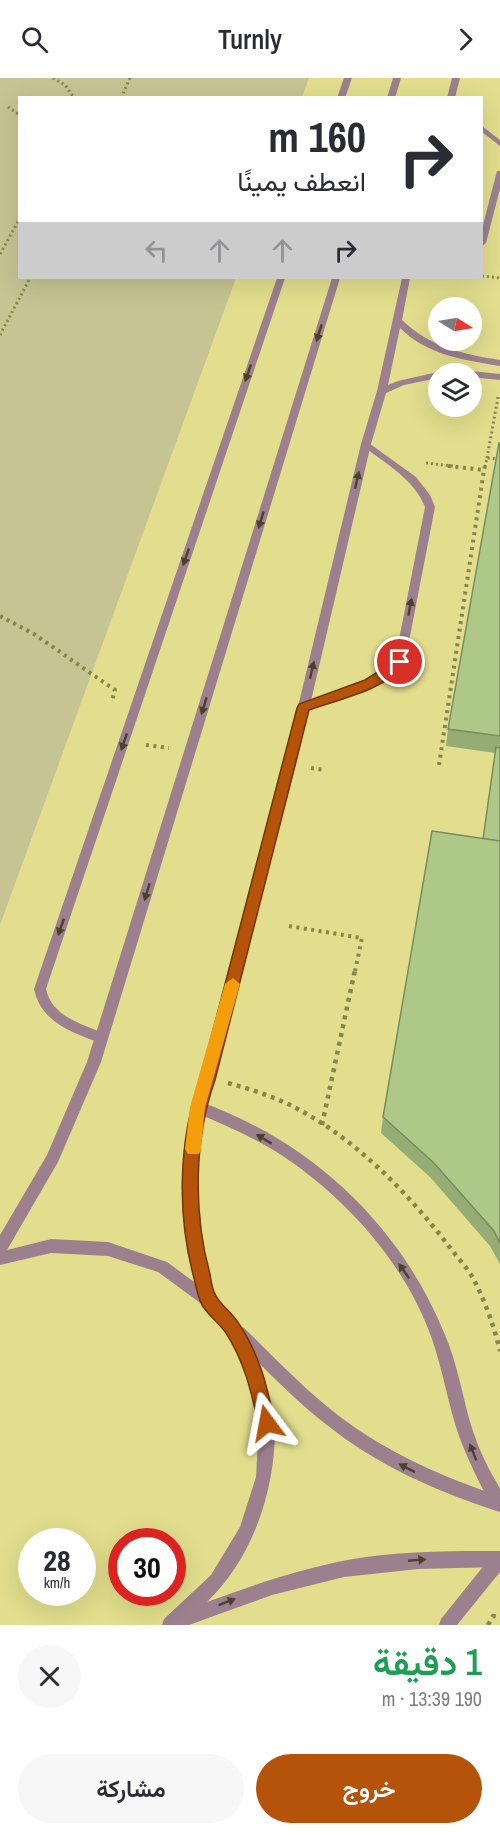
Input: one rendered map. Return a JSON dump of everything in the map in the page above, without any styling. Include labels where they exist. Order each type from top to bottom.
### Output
[{"type":"street","points":[[342,96],[348,78]]},
{"type":"street","points":[[393,96],[398,78]]},
{"type":"street","points":[[451,96],[456,78]]},
{"type":"street","points":[[483,129],[500,144]]},
{"type":"street","points":[[483,239],[500,173]]},
{"type":"street","points":[[101,1038],[52,1015],[41,999],[40,989],[280,279]]},
{"type":"street","points":[[0,1248],[76,1110],[101,1038],[336,279]]},
{"type":"street","points":[[208,1300],[197,1259],[192,1218],[191,1178],[198,1107],[207,1080],[303,708],[366,444],[382,391],[406,279]]},
{"type":"street","points":[[398,321],[407,331],[436,349],[454,355],[500,363]]},
{"type":"street","points":[[482,375],[500,376]]},
{"type":"street","points":[[382,391],[401,383],[428,377]]},
{"type":"street","points":[[303,708],[369,683],[389,672],[400,662],[430,507],[427,497],[415,483],[366,444]]},
{"type":"street","points":[[198,1107],[248,1129],[297,1158],[341,1194],[380,1236],[414,1284],[438,1336],[466,1434],[480,1469],[500,1504]]},
{"type":"street","points":[[0,1258],[51,1246],[108,1249],[162,1267],[208,1300],[231,1326],[331,1420],[382,1455],[439,1484],[500,1504]]},
{"type":"street","points":[[171,1624],[216,1581],[247,1531],[264,1477],[267,1423],[255,1371],[231,1326]]},
{"type":"street","points":[[171,1624],[237,1598],[302,1578],[356,1567],[434,1559],[500,1559]]},
{"type":"street","points":[[447,1625],[500,1559]]},
{"type":"path","points":[[53,78],[64,85],[72,96]]},
{"type":"path","points":[[122,96],[130,78]]},
{"type":"path","points":[[8,107],[18,114]]},
{"type":"path","points":[[0,254],[18,222]]},
{"type":"path","points":[[483,276],[500,278]]},
{"type":"path","points":[[0,335],[29,279]]},
{"type":"path","points":[[440,765],[484,470],[500,387]]},
{"type":"path","points":[[384,458],[484,470]]},
{"type":"path","points":[[487,458],[500,459]]},
{"type":"path","points":[[0,616],[34,634],[115,690],[110,709]]},
{"type":"path","points":[[124,741],[190,752]]},
{"type":"path","points":[[289,927],[362,938],[322,1125]]},
{"type":"path","points":[[207,1080],[237,1085],[262,1094],[322,1125],[336,1133],[389,1178],[432,1221],[474,1281],[500,1351]]},
{"type":"path","points":[[488,1625],[493,1616],[500,1617]]},
{"type":"shaded area","points":[[0,78],[309,78],[302,96],[18,96],[18,279],[236,279],[0,925]]},
{"type":"building","points":[[500,443],[500,736],[448,729]]},
{"type":"building","points":[[496,747],[500,748],[500,841],[483,839]]},
{"type":"building","points":[[432,831],[500,841],[500,1243],[494,1231],[433,1162],[383,1117]]},
{"type":"slow traffic","points":[[193,1149],[198,1107],[233,984]]},
{"type":"route","points":[[267,1423],[255,1371],[231,1326],[208,1300],[197,1259],[192,1218],[191,1178],[198,1107],[290,765],[303,708],[369,683],[389,672],[400,662]]}]
